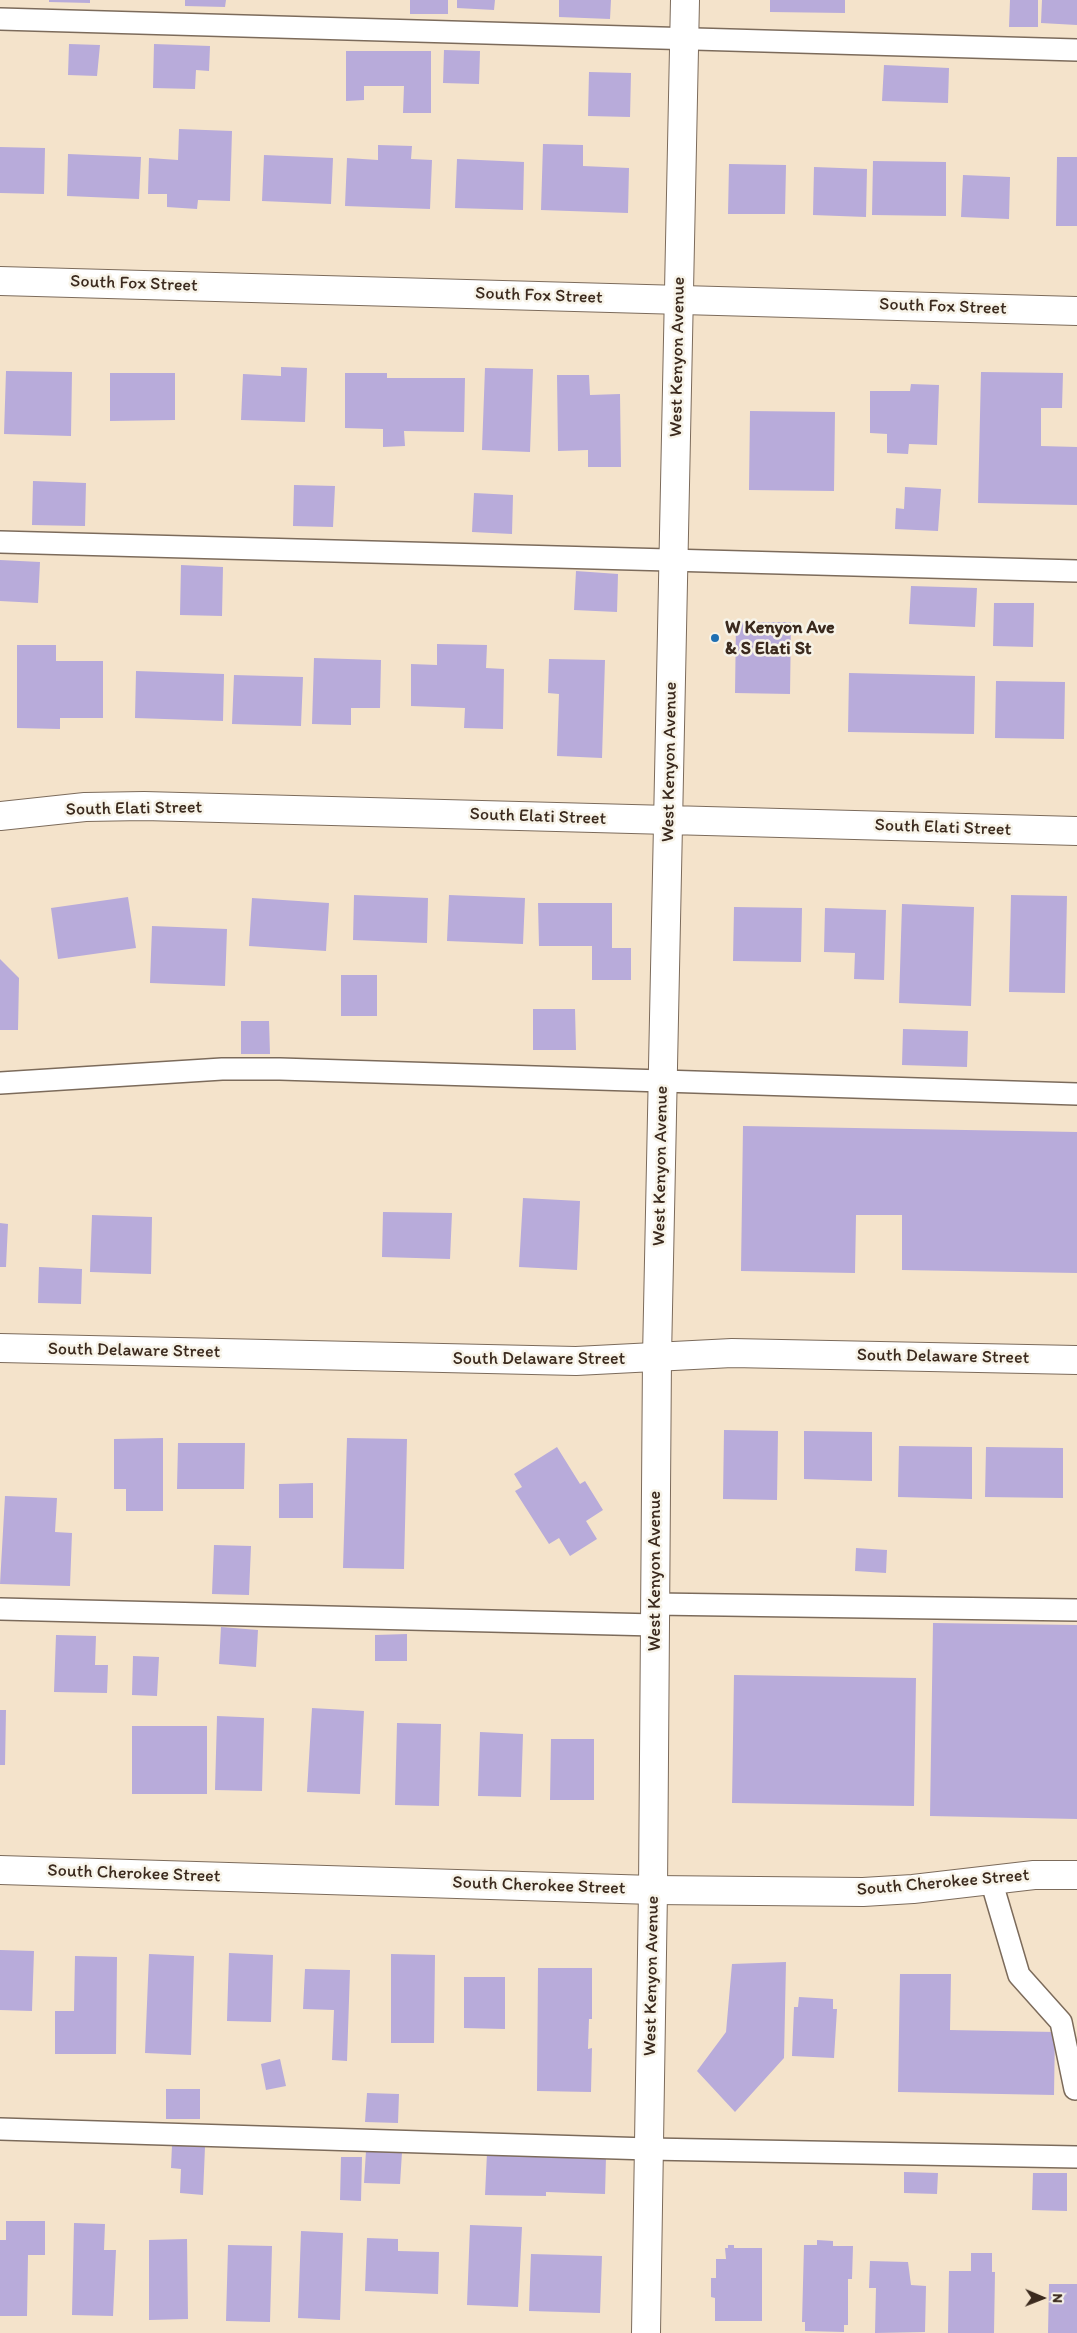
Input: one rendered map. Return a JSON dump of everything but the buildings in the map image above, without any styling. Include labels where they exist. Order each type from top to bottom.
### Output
[{"type":"street","name":"West Kenyon Avenue","points":[[646,2333],[653,1890],[657,1357],[686,0]]},
{"type":"street","name":"South Fox Street","points":[[0,281],[1077,311]]},
{"type":"street","name":"South Elati Street","points":[[0,816],[85,807],[144,806],[1077,832]]},
{"type":"street","name":"South Delaware Street","points":[[0,1348],[576,1362],[732,1352],[1077,1360]]},
{"type":"street","name":"South Cherokee Street","points":[[0,1870],[653,1890],[863,1892],[1034,1875],[1077,1875]]},
{"type":"lane","points":[[0,19],[1077,50]]},
{"type":"lane","points":[[0,542],[1077,571]]},
{"type":"lane","points":[[0,1083],[222,1070],[280,1069],[1077,1094]]},
{"type":"lane","points":[[0,1609],[655,1615],[1077,1610]]},
{"type":"lane","points":[[991,1880],[1018,1975],[1061,2022],[1075,2089]]},
{"type":"lane","points":[[0,2129],[649,2149],[1077,2157]]},
{"type":"place","name":"W Kenyon Ave & S Elati St","points":[[715,638]]}]
